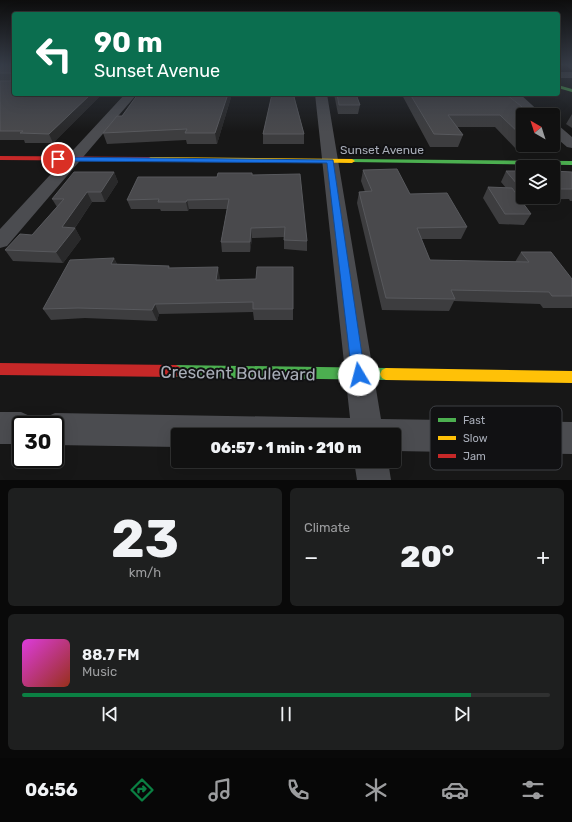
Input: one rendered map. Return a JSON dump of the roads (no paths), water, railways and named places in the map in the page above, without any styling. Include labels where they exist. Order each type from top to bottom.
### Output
[{"type":"street","points":[[563,87],[572,91]]},
{"type":"street","points":[[0,241],[129,96]]},
{"type":"street","points":[[321,96],[367,428]]},
{"type":"street","points":[[515,96],[529,108]]},
{"type":"street","points":[[560,134],[572,144]]},
{"type":"street","name":"Sunset Avenue","points":[[0,158],[572,163]]},
{"type":"street","name":"Crescent Boulevard","points":[[0,369],[572,377]]},
{"type":"street","points":[[0,428],[12,428]]},
{"type":"street","points":[[64,429],[171,434]]},
{"type":"street","points":[[562,438],[572,438]]},
{"type":"street","points":[[401,442],[430,441]]},
{"type":"street","points":[[372,468],[374,480]]}]
